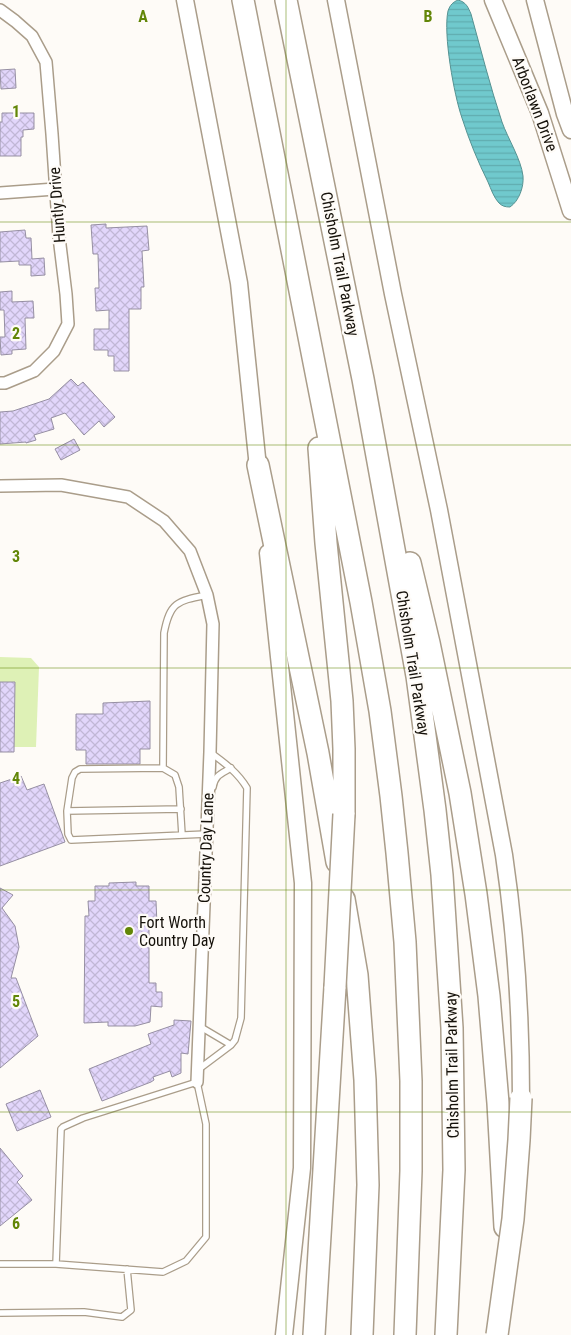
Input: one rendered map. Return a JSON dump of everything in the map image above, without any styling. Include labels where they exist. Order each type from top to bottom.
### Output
[{"type":"highway","points":[[243,0],[366,628],[380,711],[397,853],[405,942],[411,1100],[411,1171],[405,1335]]},
{"type":"highway","name":"Chisholm Trail Parkway","points":[[286,0],[363,379],[420,692],[436,810],[452,1028],[454,1131],[452,1227],[446,1335]]},
{"type":"highway","points":[[311,348],[326,543],[342,701],[344,749],[344,814],[314,1335]]},
{"type":"highway","points":[[363,379],[390,472],[429,644],[460,793],[476,894],[489,996],[498,1103],[505,1217],[504,1335]]},
{"type":"highway","points":[[258,465],[318,753],[357,974],[365,1080],[368,1185],[362,1335]]},
{"type":"highway","points":[[497,1335],[513,1219],[521,1098]]},
{"type":"main road","points":[[185,0],[239,283],[303,883],[302,1168],[284,1335]]},
{"type":"main road","points":[[336,0],[394,294],[440,510],[504,855],[518,987],[521,1098]]},
{"type":"main road","name":"Arborlawn Drive","points":[[493,0],[540,113],[571,211]]},
{"type":"main road","name":"Arborlawn Drive","points":[[535,0],[565,114],[571,130]]},
{"type":"street","name":"Huntly Drive","points":[[0,10],[16,21],[32,36],[46,62],[59,237],[68,324],[54,351],[34,371],[5,383],[0,383]]},
{"type":"street","points":[[0,193],[55,189]]},
{"type":"street","name":"Country Day Lane","points":[[0,486],[61,485],[128,497],[164,521],[190,551],[207,595],[213,624],[210,752],[197,1076]]},
{"type":"lane","points":[[163,768],[164,634],[167,618],[176,604],[207,595]]},
{"type":"lane","points":[[56,1264],[61,1129],[82,1118],[197,1076],[235,1040],[241,1018],[247,788],[241,778],[231,768],[210,752]]},
{"type":"lane","points":[[182,835],[179,787],[175,775],[163,768],[80,769],[75,772],[72,778],[67,812],[68,834],[71,840],[207,834]]},
{"type":"lane","points":[[208,804],[214,780],[231,768]]},
{"type":"lane","points":[[67,812],[181,808]]},
{"type":"lane","points":[[199,1026],[231,1045]]},
{"type":"lane","points":[[0,1264],[56,1264],[163,1272],[186,1261],[206,1237],[206,1124],[197,1076]]},
{"type":"lane","points":[[0,1312],[84,1312],[122,1318],[131,1310],[128,1269]]},
{"type":"green space","points":[[0,657],[31,658],[39,667],[36,747],[0,747]]},
{"type":"water","points":[[458,0],[465,3],[471,14],[502,122],[522,169],[522,189],[516,201],[510,207],[501,205],[494,196],[474,151],[459,108],[450,64],[447,34],[448,11],[453,3]]},
{"type":"building","points":[[15,69],[16,88],[1,89],[0,70]]},
{"type":"building","points":[[2,113],[34,113],[34,129],[23,130],[21,156],[0,156],[0,122],[2,122]]},
{"type":"building","points":[[106,224],[106,228],[147,226],[149,250],[142,251],[144,287],[141,287],[141,309],[129,309],[129,371],[114,371],[114,356],[108,356],[108,350],[94,350],[94,329],[109,329],[109,310],[96,311],[95,288],[99,288],[98,254],[93,254],[91,225]]},
{"type":"building","points":[[25,230],[26,238],[31,238],[32,259],[44,258],[45,275],[31,276],[31,265],[19,265],[19,261],[0,262],[0,232]]},
{"type":"building","points":[[12,291],[12,302],[33,301],[34,318],[25,318],[26,349],[12,350],[12,354],[1,355],[0,337],[5,337],[4,310],[0,310],[0,292]]},
{"type":"building","points":[[71,379],[78,386],[83,382],[115,417],[104,427],[99,421],[84,435],[65,413],[51,418],[54,429],[34,435],[36,440],[26,443],[0,444],[0,412],[13,411],[49,399]]},
{"type":"building","points":[[74,439],[80,450],[61,460],[55,449]]},
{"type":"building","points":[[0,682],[15,682],[14,752],[0,752]]},
{"type":"building","points":[[150,701],[150,749],[140,749],[140,764],[86,764],[86,750],[76,750],[76,714],[103,714],[103,703]]},
{"type":"building","points":[[21,776],[27,790],[44,784],[65,842],[0,866],[0,783]]},
{"type":"building","points":[[136,882],[136,886],[149,886],[149,901],[156,901],[157,925],[149,925],[149,983],[156,983],[156,992],[162,992],[162,1007],[151,1006],[150,1022],[135,1026],[108,1026],[108,1022],[84,1023],[85,916],[89,916],[88,901],[95,901],[95,886],[109,886],[109,883]]},
{"type":"building","points":[[0,888],[13,895],[2,908],[15,926],[19,947],[11,978],[16,978],[38,1036],[0,1068]]},
{"type":"building","points":[[174,1020],[191,1021],[188,1054],[181,1053],[181,1073],[172,1077],[170,1071],[153,1077],[154,1080],[151,1082],[102,1101],[89,1069],[151,1044],[148,1034],[174,1025]]},
{"type":"building","points":[[40,1090],[51,1117],[17,1131],[6,1104]]},
{"type":"building","points":[[0,1148],[23,1176],[17,1182],[32,1200],[0,1226]]},
{"type":"place","name":"Fort Worth Country Day","points":[[129,931]]}]
